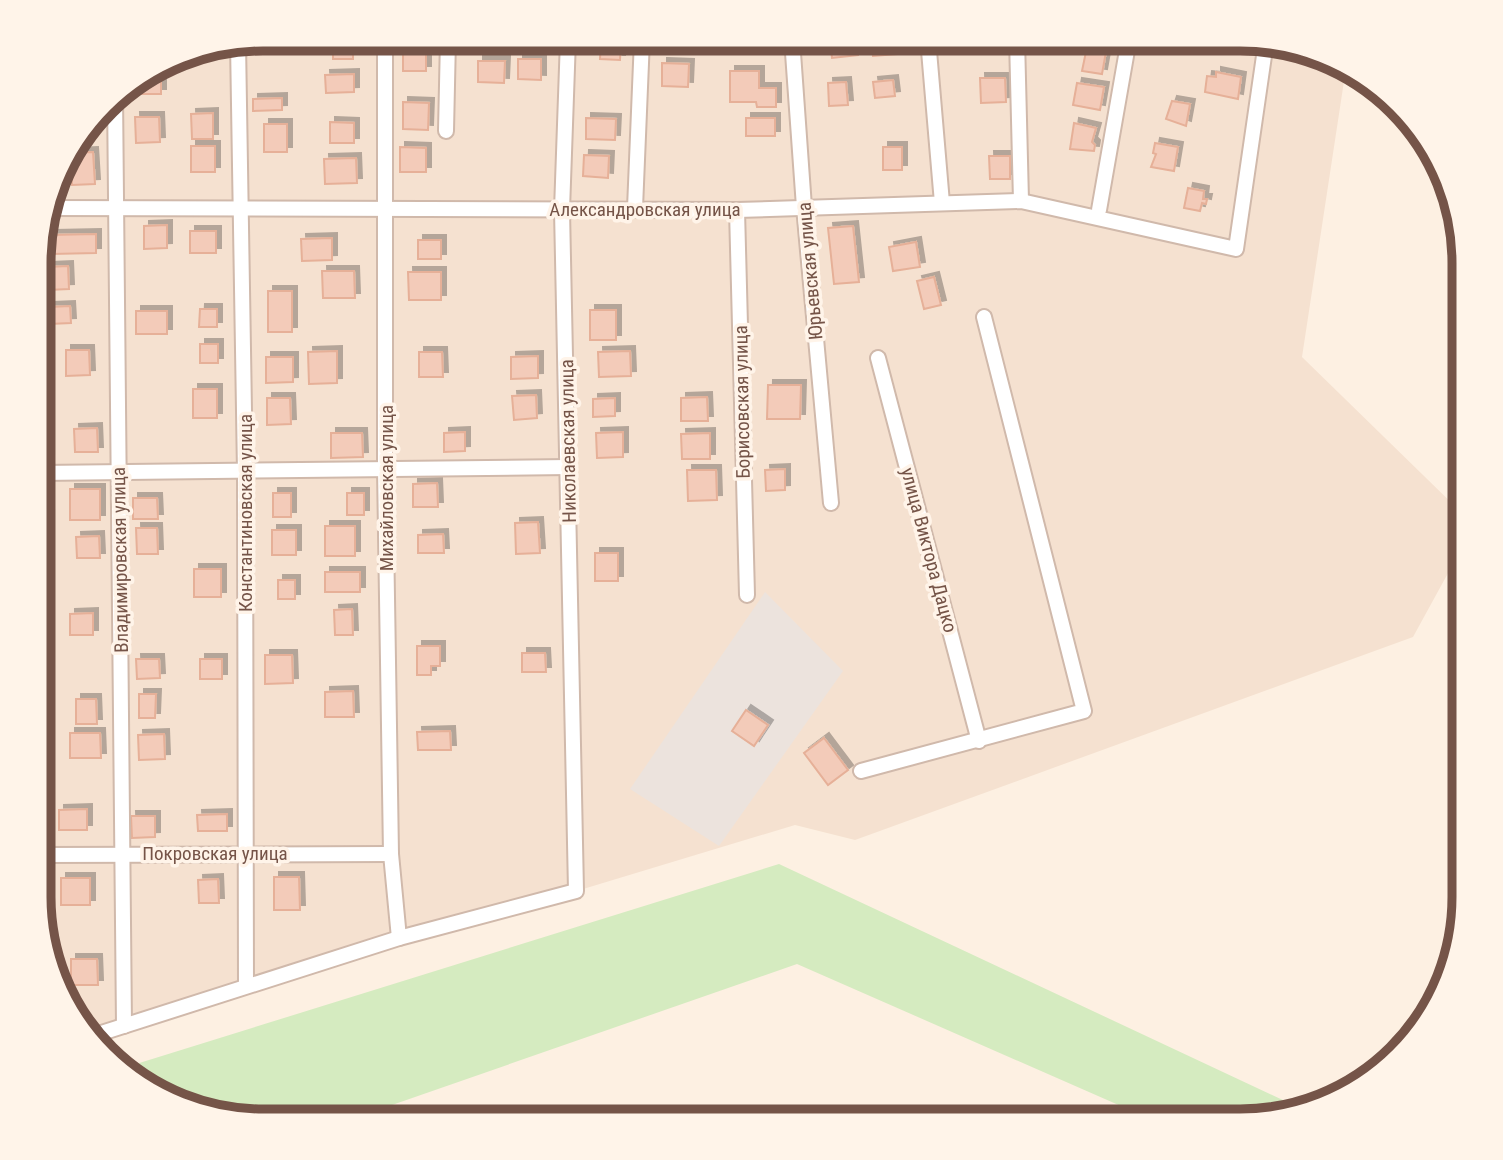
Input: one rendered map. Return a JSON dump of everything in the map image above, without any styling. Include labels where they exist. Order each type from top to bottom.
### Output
[{"type":"street","name":"Михайловская улица","points":[[385,51],[385,469],[391,854],[399,937]]},
{"type":"street","points":[[446,131],[448,51]]},
{"type":"street","name":"Николаевская улица","points":[[399,937],[576,891],[562,210],[568,51]]},
{"type":"street","points":[[635,208],[642,51]]},
{"type":"street","name":"Юрьевская улица","points":[[793,51],[831,503]]},
{"type":"street","points":[[929,51],[942,203]]},
{"type":"street","points":[[1017,51],[1021,201]]},
{"type":"street","points":[[1099,210],[1127,51]]},
{"type":"street","name":"Александровская улица","points":[[58,208],[737,209],[1021,201],[1236,249],[1264,52]]},
{"type":"street","name":"Константиновская улица","points":[[238,53],[245,472],[246,984]]},
{"type":"street","name":"Владимировская улица","points":[[115,111],[124,1026]]},
{"type":"street","name":"Борисовская улица","points":[[737,209],[747,595]]},
{"type":"street","points":[[861,771],[1084,711],[984,317]]},
{"type":"street","name":"улица Виктора Дацко","points":[[878,358],[979,741]]},
{"type":"street","points":[[51,473],[569,467]]},
{"type":"street","name":"Покровская улица","points":[[51,855],[245,852],[391,854]]},
{"type":"street","points":[[101,1033],[246,984],[399,937]]},
{"type":"shaded area","points":[[249,51],[1254,51],[1295,58],[1344,78],[1302,357],[1452,503],[1452,566],[1413,637],[855,840],[795,825],[102,1034],[79,1003],[62,966],[51,911],[51,262],[58,208],[73,169],[86,145],[123,103],[145,86],[181,67],[208,58]]},
{"type":"shaded area","points":[[765,592],[843,671],[719,846],[630,789]]},
{"type":"green space","points":[[779,864],[1289,1103],[1241,1109],[1128,1109],[797,964],[380,1109],[235,1107],[181,1093],[133,1065]]},
{"type":"building","points":[[333,51],[353,51],[353,59],[333,59]]},
{"type":"building","points":[[403,51],[426,51],[426,71],[403,71]]},
{"type":"building","points":[[600,51],[620,51],[620,60],[600,59]]},
{"type":"building","points":[[831,51],[858,51],[858,55],[832,58]]},
{"type":"building","points":[[872,51],[897,51],[897,54],[873,56]]},
{"type":"building","points":[[1086,51],[1106,51],[1102,74],[1082,71]]},
{"type":"building","points":[[518,59],[541,59],[541,80],[518,79]]},
{"type":"building","points":[[478,61],[505,61],[504,83],[478,82]]},
{"type":"building","points":[[662,63],[689,64],[688,87],[662,86]]},
{"type":"building","points":[[730,71],[759,71],[759,88],[776,88],[776,107],[757,107],[756,102],[730,102]]},
{"type":"building","points":[[1216,72],[1241,77],[1238,99],[1205,92],[1207,76],[1216,77]]},
{"type":"building","points":[[354,74],[354,92],[326,93],[325,75]]},
{"type":"building","points":[[161,77],[161,94],[136,94],[145,86]]},
{"type":"building","points":[[980,78],[1005,78],[1006,102],[981,103]]},
{"type":"building","points":[[893,80],[895,96],[875,98],[873,82]]},
{"type":"building","points":[[846,82],[848,105],[829,106],[828,83]]},
{"type":"building","points":[[1077,83],[1104,87],[1100,110],[1073,105]]},
{"type":"building","points":[[282,98],[282,110],[253,111],[253,99]]},
{"type":"building","points":[[1172,101],[1190,104],[1186,126],[1166,119]]},
{"type":"building","points":[[403,102],[429,103],[428,130],[403,129]]},
{"type":"building","points":[[213,113],[213,139],[192,139],[191,114]]},
{"type":"building","points":[[135,117],[159,117],[160,142],[136,143]]},
{"type":"building","points":[[586,118],[616,119],[615,140],[586,139]]},
{"type":"building","points":[[746,118],[775,118],[775,136],[746,136]]},
{"type":"building","points":[[330,122],[354,123],[354,143],[330,143]]},
{"type":"building","points":[[1074,123],[1096,128],[1092,142],[1095,145],[1094,151],[1070,149]]},
{"type":"building","points":[[264,124],[287,124],[287,152],[264,152]]},
{"type":"building","points":[[1155,143],[1178,147],[1174,171],[1151,167],[1156,154],[1153,153]]},
{"type":"building","points":[[191,146],[215,146],[215,172],[191,172]]},
{"type":"building","points":[[400,147],[426,148],[426,172],[400,172]]},
{"type":"building","points":[[883,147],[902,147],[902,170],[883,170]]},
{"type":"building","points":[[82,152],[93,152],[95,184],[72,185],[71,173]]},
{"type":"building","points":[[584,155],[609,156],[608,178],[583,176]]},
{"type":"building","points":[[989,156],[1010,156],[1010,179],[990,179]]},
{"type":"building","points":[[356,158],[357,183],[325,184],[324,159]]},
{"type":"building","points":[[1188,188],[1204,191],[1203,199],[1207,199],[1206,204],[1202,203],[1200,211],[1184,208]]},
{"type":"building","points":[[167,225],[167,248],[144,249],[144,226]]},
{"type":"building","points":[[853,226],[859,282],[834,284],[828,228]]},
{"type":"building","points":[[190,231],[216,231],[216,253],[190,253]]},
{"type":"building","points":[[96,234],[96,253],[52,254],[53,235]]},
{"type":"building","points":[[332,238],[332,260],[302,261],[301,239]]},
{"type":"building","points":[[418,240],[441,240],[441,259],[418,259]]},
{"type":"building","points":[[916,242],[920,267],[893,271],[889,247]]},
{"type":"building","points":[[68,266],[69,289],[51,290],[51,267]]},
{"type":"building","points":[[322,271],[354,271],[355,298],[323,298]]},
{"type":"building","points":[[408,272],[441,272],[441,300],[409,300]]},
{"type":"building","points":[[934,277],[941,305],[924,309],[917,281]]},
{"type":"building","points":[[268,291],[292,291],[292,332],[268,332]]},
{"type":"building","points":[[70,306],[71,323],[51,324],[51,307]]},
{"type":"building","points":[[200,309],[217,309],[217,327],[199,327]]},
{"type":"building","points":[[590,310],[616,310],[616,340],[590,340]]},
{"type":"building","points":[[136,311],[167,311],[167,334],[136,334]]},
{"type":"building","points":[[200,344],[218,344],[218,363],[200,363]]},
{"type":"building","points":[[66,350],[89,350],[90,375],[66,376]]},
{"type":"building","points":[[337,351],[337,383],[309,384],[308,352]]},
{"type":"building","points":[[630,351],[631,376],[599,377],[598,352]]},
{"type":"building","points":[[419,352],[442,352],[443,377],[419,377]]},
{"type":"building","points":[[538,356],[538,378],[511,379],[511,357]]},
{"type":"building","points":[[266,357],[293,357],[293,382],[266,383]]},
{"type":"building","points":[[768,385],[801,385],[800,419],[767,419]]},
{"type":"building","points":[[193,389],[217,389],[217,418],[193,418]]},
{"type":"building","points":[[536,395],[537,418],[514,420],[512,396]]},
{"type":"building","points":[[707,397],[708,421],[681,421],[681,398]]},
{"type":"building","points":[[267,398],[290,398],[291,424],[267,425]]},
{"type":"building","points":[[615,398],[615,416],[593,417],[593,399]]},
{"type":"building","points":[[97,428],[98,452],[75,452],[74,429]]},
{"type":"building","points":[[465,432],[465,451],[444,452],[444,433]]},
{"type":"building","points":[[623,432],[623,457],[597,458],[596,433]]},
{"type":"building","points":[[331,433],[362,433],[363,457],[331,458]]},
{"type":"building","points":[[710,433],[710,459],[682,459],[681,434]]},
{"type":"building","points":[[785,469],[785,490],[766,491],[765,470]]},
{"type":"building","points":[[687,470],[716,470],[717,500],[688,501]]},
{"type":"building","points":[[437,483],[438,507],[413,507],[413,484]]},
{"type":"building","points":[[70,489],[100,489],[100,520],[70,520]]},
{"type":"building","points":[[273,493],[291,493],[291,517],[273,517]]},
{"type":"building","points":[[347,493],[364,493],[364,515],[347,515]]},
{"type":"building","points":[[133,498],[157,498],[158,519],[133,519]]},
{"type":"building","points":[[538,522],[540,553],[516,554],[515,523]]},
{"type":"building","points":[[325,526],[355,526],[355,556],[325,556]]},
{"type":"building","points":[[136,528],[157,528],[158,554],[137,554]]},
{"type":"building","points":[[272,530],[296,530],[296,555],[272,555]]},
{"type":"building","points":[[443,534],[444,553],[418,553],[418,535]]},
{"type":"building","points":[[99,536],[100,558],[77,558],[76,537]]},
{"type":"building","points":[[595,553],[618,553],[618,581],[595,581]]},
{"type":"building","points":[[194,569],[221,569],[221,597],[194,597]]},
{"type":"building","points":[[325,572],[360,572],[360,592],[325,592]]},
{"type":"building","points":[[278,580],[295,580],[295,599],[278,599]]},
{"type":"building","points":[[352,609],[353,635],[335,635],[334,610]]},
{"type":"building","points":[[93,613],[93,635],[70,635],[70,614]]},
{"type":"building","points":[[417,646],[440,646],[440,666],[431,666],[431,675],[417,675]]},
{"type":"building","points":[[522,653],[545,653],[546,672],[522,672]]},
{"type":"building","points":[[265,655],[292,655],[293,683],[265,684]]},
{"type":"building","points":[[136,659],[159,659],[160,678],[137,679]]},
{"type":"building","points":[[200,659],[222,659],[222,679],[200,679]]},
{"type":"building","points":[[353,691],[354,717],[325,717],[325,692]]},
{"type":"building","points":[[139,694],[156,694],[155,718],[139,718]]},
{"type":"building","points":[[76,699],[96,699],[97,724],[76,724]]},
{"type":"building","points":[[746,710],[768,725],[754,746],[732,731]]},
{"type":"building","points":[[450,731],[451,750],[418,750],[417,732]]},
{"type":"building","points":[[70,733],[100,733],[101,758],[70,758]]},
{"type":"building","points":[[164,734],[165,759],[139,760],[138,735]]},
{"type":"building","points":[[824,738],[848,770],[828,785],[804,753]]},
{"type":"building","points":[[87,809],[87,830],[59,830],[59,810]]},
{"type":"building","points":[[227,814],[227,831],[198,831],[197,815]]},
{"type":"building","points":[[131,816],[155,816],[155,837],[132,838]]},
{"type":"building","points":[[274,877],[299,877],[300,910],[274,910]]},
{"type":"building","points":[[61,878],[90,878],[90,905],[61,905]]},
{"type":"building","points":[[218,879],[219,903],[199,903],[198,880]]},
{"type":"building","points":[[71,959],[97,959],[98,985],[71,985]]}]
